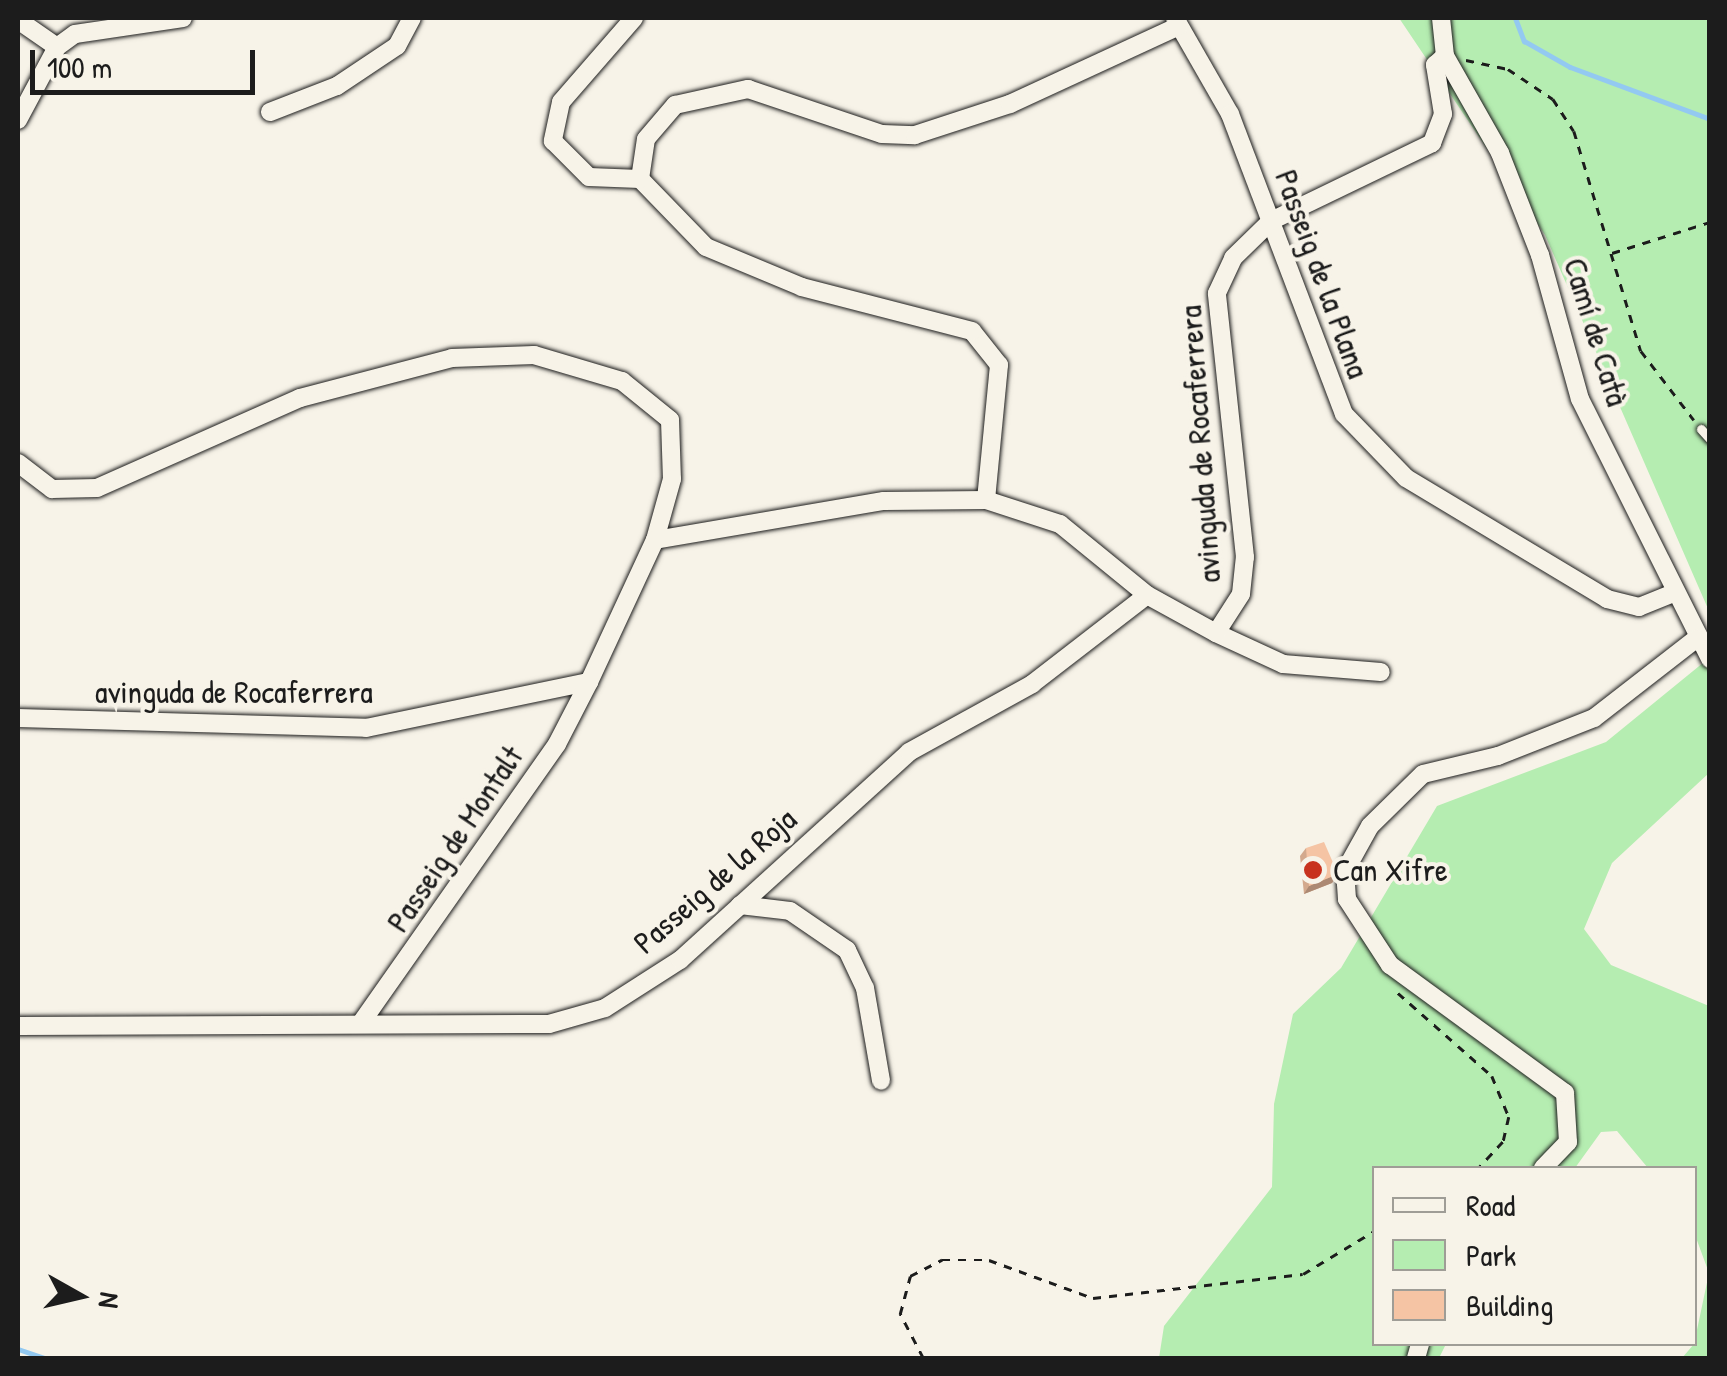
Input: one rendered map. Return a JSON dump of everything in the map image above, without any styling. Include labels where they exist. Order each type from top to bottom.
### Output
[{"type":"street","points":[[18,120],[57,47],[102,26],[184,18]]},
{"type":"street","points":[[270,112],[367,66],[396,46],[412,18]]},
{"type":"street","points":[[634,18],[561,102],[552,141],[589,176],[640,179],[706,247],[802,287],[972,331],[999,364],[986,500]]},
{"type":"street","name":"Camí de Catà","points":[[1441,18],[1445,56],[1500,153],[1580,399],[1696,638],[1710,659]]},
{"type":"street","points":[[18,20],[57,47]]},
{"type":"street","points":[[640,179],[654,125],[706,94],[748,89],[882,134],[915,135],[1010,104],[1177,22]]},
{"type":"street","name":"Passeig de la Plana","points":[[1177,22],[1230,114],[1330,390],[1406,478],[1607,598],[1639,607],[1674,593]]},
{"type":"street","name":"avinguda de Rocaferrera","points":[[655,540],[884,501],[986,500],[1060,524],[1147,595],[1216,633],[1241,594],[1245,557],[1218,293],[1232,258],[1270,222],[1432,144],[1443,114],[1435,65],[1445,56]]},
{"type":"street","points":[[18,463],[52,489],[97,488],[300,398],[452,358],[534,355],[622,381],[670,420],[672,479],[655,540],[589,682]]},
{"type":"street","name":"Passeig de la Roja","points":[[18,1026],[549,1024],[605,1008],[740,905],[909,752],[1032,684],[1147,595]]},
{"type":"street","points":[[1216,633],[1283,664],[1381,672]]},
{"type":"street","points":[[1545,1166],[1568,1142],[1566,1094],[1390,966],[1348,899],[1345,871],[1370,826],[1423,774],[1498,756],[1594,718],[1696,638]]},
{"type":"street","name":"avinguda de Rocaferrera","points":[[18,718],[366,728],[589,682]]},
{"type":"street","name":"Passeig de Montalt","points":[[360,1023],[557,744],[589,682]]},
{"type":"street","points":[[740,905],[790,911],[847,950],[865,988],[881,1081]]},
{"type":"lane","points":[[1701,429],[1710,439]]},
{"type":"path","points":[[1445,56],[1508,69],[1553,99],[1574,131],[1641,351],[1701,429]]},
{"type":"path","points":[[1612,254],[1710,222]]},
{"type":"path","points":[[1387,981],[1492,1076],[1509,1117],[1503,1142],[1481,1166]]},
{"type":"path","points":[[923,1358],[900,1314],[910,1276],[942,1260],[988,1260],[1094,1298],[1302,1274],[1372,1232]]},
{"type":"green space","points":[[1399,18],[1709,18],[1709,611],[1545,235]]},
{"type":"green space","points":[[1709,658],[1709,773],[1612,863],[1584,929],[1611,965],[1709,1006],[1709,1273],[1697,1240],[1697,1166],[1646,1166],[1617,1131],[1601,1132],[1576,1166],[1372,1166],[1372,1346],[1445,1346],[1439,1358],[1159,1358],[1164,1326],[1272,1187],[1274,1104],[1293,1014],[1341,968],[1437,806],[1606,742]]},
{"type":"green space","points":[[1709,1273],[1709,1358],[1682,1358],[1697,1346]]},
{"type":"building","points":[[1324,842],[1338,874],[1309,886],[1306,848]]},
{"type":"waterway","points":[[1515,18],[1524,41],[1570,67],[1710,119]]},
{"type":"waterway","points":[[18,1349],[44,1358]]},
{"type":"place","name":"Can Xifre","points":[[1313,870]]}]
